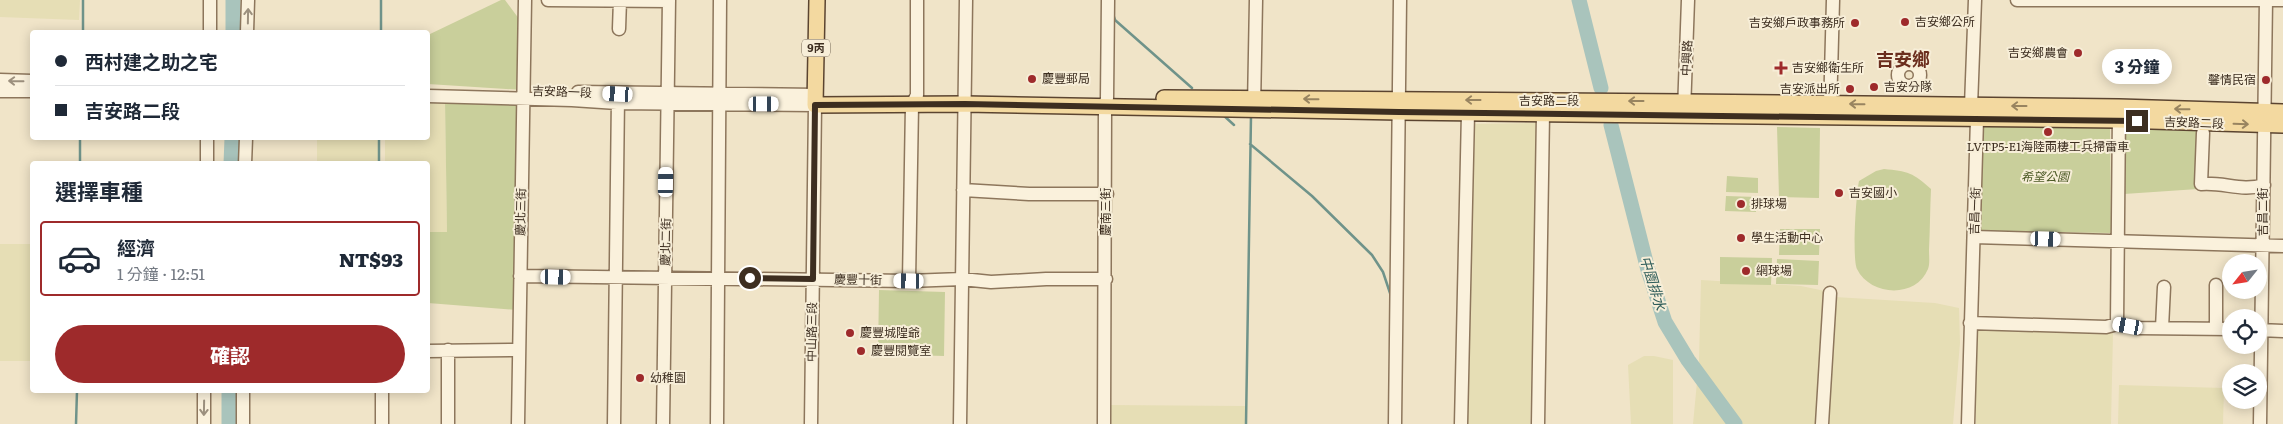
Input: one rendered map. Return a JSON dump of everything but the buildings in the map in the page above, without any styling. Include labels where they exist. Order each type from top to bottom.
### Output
[{"type":"main road","name":"中山路三段","points":[[815,100],[817,0]]},
{"type":"main road","name":"吉安路二段","points":[[815,100],[965,100],[2119,114],[2265,118],[2283,125]]},
{"type":"main road","name":"吉安路二段","points":[[1399,106],[1468,113],[1543,114],[1684,109]]},
{"type":"main road","name":"吉安路二段","points":[[2265,118],[2283,112]]},
{"type":"street","points":[[210,0],[210,30]]},
{"type":"street","points":[[248,0],[248,30]]},
{"type":"street","name":"慶北三街","points":[[518,424],[525,0]]},
{"type":"street","points":[[548,0],[669,1]]},
{"type":"street","points":[[717,424],[720,0]]},
{"type":"street","points":[[909,281],[917,0]]},
{"type":"street","points":[[960,424],[966,0]]},
{"type":"street","name":"慶南三街","points":[[1104,424],[1108,0]]},
{"type":"street","points":[[1254,104],[1256,0]]},
{"type":"street","points":[[1395,424],[1400,0]]},
{"type":"street","name":"中興路","points":[[1684,109],[1688,0]]},
{"type":"street","points":[[1830,111],[1833,0]]},
{"type":"street","name":"吉昌一街","points":[[1968,424],[1974,237],[1975,0]]},
{"type":"street","points":[[2017,0],[2283,0]]},
{"type":"street","name":"吉昌二街","points":[[2261,309],[2266,0]]},
{"type":"street","points":[[619,28],[620,1]]},
{"type":"street","name":"慶北二街","points":[[663,424],[669,1]]},
{"type":"street","points":[[0,80],[30,81]]},
{"type":"street","points":[[1906,85],[1908,111]]},
{"type":"street","name":"吉安路一段","points":[[430,89],[617,103],[668,99],[815,100]]},
{"type":"street","points":[[0,91],[30,92]]},
{"type":"street","name":"吉安路一段","points":[[430,96],[523,95]]},
{"type":"street","name":"中山路三段","points":[[811,424],[815,100]]},
{"type":"street","points":[[614,424],[617,103]]},
{"type":"street","points":[[1462,424],[1468,113]]},
{"type":"street","points":[[1538,424],[1543,114]]},
{"type":"street","points":[[2117,324],[2119,114]]},
{"type":"street","points":[[2203,133],[2201,184],[2219,183],[2236,189],[2251,189],[2264,185]]},
{"type":"street","points":[[207,140],[207,161]]},
{"type":"street","points":[[245,161],[246,140]]},
{"type":"street","points":[[963,190],[1029,194],[1106,194]]},
{"type":"street","points":[[1974,237],[2283,246]]},
{"type":"street","name":"慶豐十街","points":[[520,276],[616,279],[718,278],[962,280],[991,282],[1046,279],[1106,279]]},
{"type":"street","points":[[2216,285],[2216,329]]},
{"type":"street","points":[[2162,328],[2164,287]]},
{"type":"street","points":[[1822,424],[1830,292]]},
{"type":"street","points":[[1970,323],[2106,326],[2117,324],[2139,328],[2222,329]]},
{"type":"street","points":[[2267,330],[2283,331]]},
{"type":"street","points":[[448,350],[448,424]]},
{"type":"street","points":[[430,351],[519,350]]},
{"type":"street","name":"吉昌二街","points":[[2260,354],[2260,424]]},
{"type":"street","points":[[204,393],[204,424]]},
{"type":"street","points":[[243,393],[243,424]]},
{"type":"street","points":[[382,393],[382,424]]},
{"type":"shaded area","points":[[0,0],[80,0],[79,20],[0,17]]},
{"type":"shaded area","points":[[445,101],[447,232],[430,232],[430,161],[385,161],[385,140],[430,140],[430,102]]},
{"type":"shaded area","points":[[1538,123],[1530,424],[1466,424],[1473,124]]},
{"type":"shaded area","points":[[317,140],[378,140],[378,161],[317,161]]},
{"type":"shaded area","points":[[0,244],[30,244],[30,361],[0,361]]},
{"type":"shaded area","points":[[1701,280],[1801,286],[1825,291],[1818,424],[1693,424],[1699,361]]},
{"type":"shaded area","points":[[1835,297],[1935,303],[1959,308],[1960,343],[1953,424],[1826,424]]},
{"type":"shaded area","points":[[1974,328],[2113,333],[2111,424],[1976,424]]},
{"type":"shaded area","points":[[1644,356],[1673,360],[1673,424],[1631,424],[1628,365]]},
{"type":"shaded area","points":[[2119,385],[2222,388],[2223,424],[2118,424]]},
{"type":"shaded area","points":[[1109,405],[1245,406],[1245,424],[1109,424]]},
{"type":"green space","points":[[501,0],[505,0],[525,27],[524,90],[430,84],[430,34]]},
{"type":"green space","points":[[522,99],[517,310],[430,303],[430,232],[447,232],[445,101]]},
{"type":"green space","name":"希望公園","points":[[1980,121],[2110,123],[2111,233],[1979,231]]},
{"type":"green space","points":[[1777,127],[1820,128],[1819,198],[1779,197]]},
{"type":"green space","points":[[2124,129],[2201,131],[2198,189],[2124,194]]},
{"type":"green space","points":[[1884,169],[1910,174],[1920,179],[1931,189],[1929,267],[1922,279],[1904,289],[1882,289],[1872,285],[1863,278],[1857,269],[1856,263],[1855,226],[1859,181],[1876,171]]},
{"type":"green space","name":"排球場","points":[[1727,176],[1758,178],[1758,193],[1726,192]]},
{"type":"green space","name":"排球場","points":[[1726,196],[1757,197],[1756,212],[1725,211]]},
{"type":"green space","points":[[1780,229],[1820,229],[1819,255],[1779,255]]},
{"type":"green space","name":"網球場","points":[[1720,257],[1772,258],[1771,285],[1720,284]]},
{"type":"green space","points":[[1777,259],[1819,261],[1818,285],[1776,284]]},
{"type":"green space","points":[[879,290],[945,292],[944,356],[878,354]]},
{"type":"waterway","points":[[83,0],[83,30]]},
{"type":"waterway","points":[[233,0],[233,30]]},
{"type":"waterway","points":[[381,0],[381,30]]},
{"type":"waterway","name":"中園排水","points":[[1579,0],[1601,88]]},
{"type":"waterway","points":[[1113,14],[1115,20],[1192,88]]},
{"type":"waterway","points":[[1222,114],[1234,125]]},
{"type":"waterway","points":[[1246,424],[1251,116]]},
{"type":"waterway","name":"中園排水","points":[[1611,125],[1648,270],[1665,322],[1688,360],[1735,424]]},
{"type":"waterway","points":[[80,140],[80,161]]},
{"type":"waterway","points":[[231,161],[232,140]]},
{"type":"waterway","points":[[379,140],[379,161]]},
{"type":"waterway","points":[[1250,144],[1312,196],[1372,255],[1383,272],[1391,296]]},
{"type":"waterway","points":[[76,424],[77,393]]},
{"type":"waterway","points":[[229,393],[229,424]]},
{"type":"place","name":"吉安鄉公所","points":[[1905,22]]},
{"type":"place","name":"吉安鄉戶政事務所","points":[[1855,23]]},
{"type":"place","name":"吉安鄉農會","points":[[2078,53]]},
{"type":"place","name":"吉安鄉衛生所","points":[[1781,68]]},
{"type":"place","name":"慶豐郵局","points":[[1032,79]]},
{"type":"place","name":"馨情民宿","points":[[2266,80]]},
{"type":"place","name":"吉安分隊","points":[[1874,87]]},
{"type":"place","name":"吉安派出所","points":[[1850,89]]},
{"type":"place","name":"LVTP5-E1海陸兩棲工兵掃雷車","points":[[2048,132]]},
{"type":"place","name":"吉安國小","points":[[1839,193]]},
{"type":"place","name":"排球場","points":[[1741,204]]},
{"type":"place","name":"學生活動中心","points":[[1741,238]]},
{"type":"place","name":"網球場","points":[[1746,271]]},
{"type":"place","name":"慶豐城隍爺","points":[[850,333]]},
{"type":"place","name":"慶豐閱覽室","points":[[861,351]]},
{"type":"place","name":"幼稚園","points":[[640,378]]},
{"type":"district","name":"吉安鄉","points":[[1903,60]]},
{"type":"route","points":[[750,278],[813,279],[815,105],[965,104],[1399,112],[2137,121]]}]
